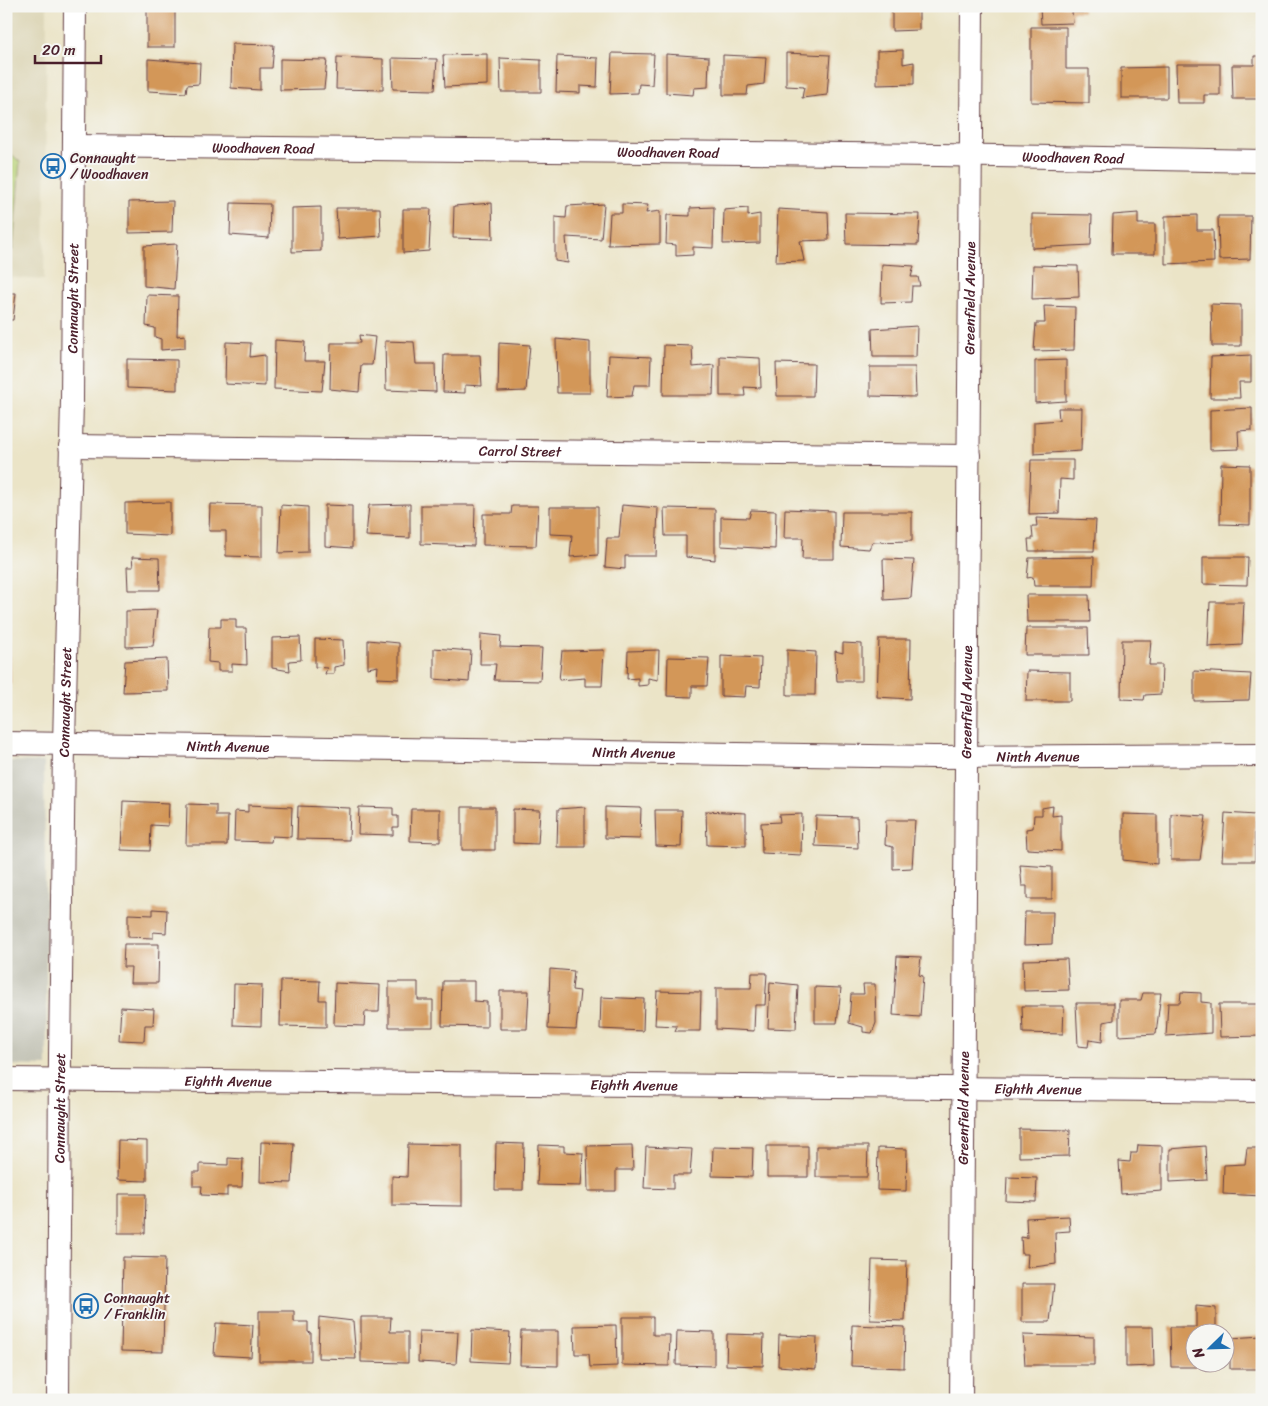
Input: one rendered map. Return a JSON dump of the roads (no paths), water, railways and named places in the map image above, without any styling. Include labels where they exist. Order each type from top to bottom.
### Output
[{"type":"street","name":"Connaught Street","points":[[58,1400],[64,744],[70,446],[75,6]]},
{"type":"street","name":"Greenfield Avenue","points":[[961,1400],[972,6]]},
{"type":"street","name":"Woodhaven Road","points":[[74,146],[1262,161]]},
{"type":"street","name":"Carrol Street","points":[[70,446],[969,456]]},
{"type":"street","name":"Ninth Avenue","points":[[6,743],[966,757],[1262,755]]},
{"type":"street","name":"Eighth Avenue","points":[[6,1078],[1262,1091]]},
{"type":"place","name":"Connaught / Woodhaven","points":[[53,166]]},
{"type":"place","name":"Connaught / Franklin","points":[[86,1306]]}]
